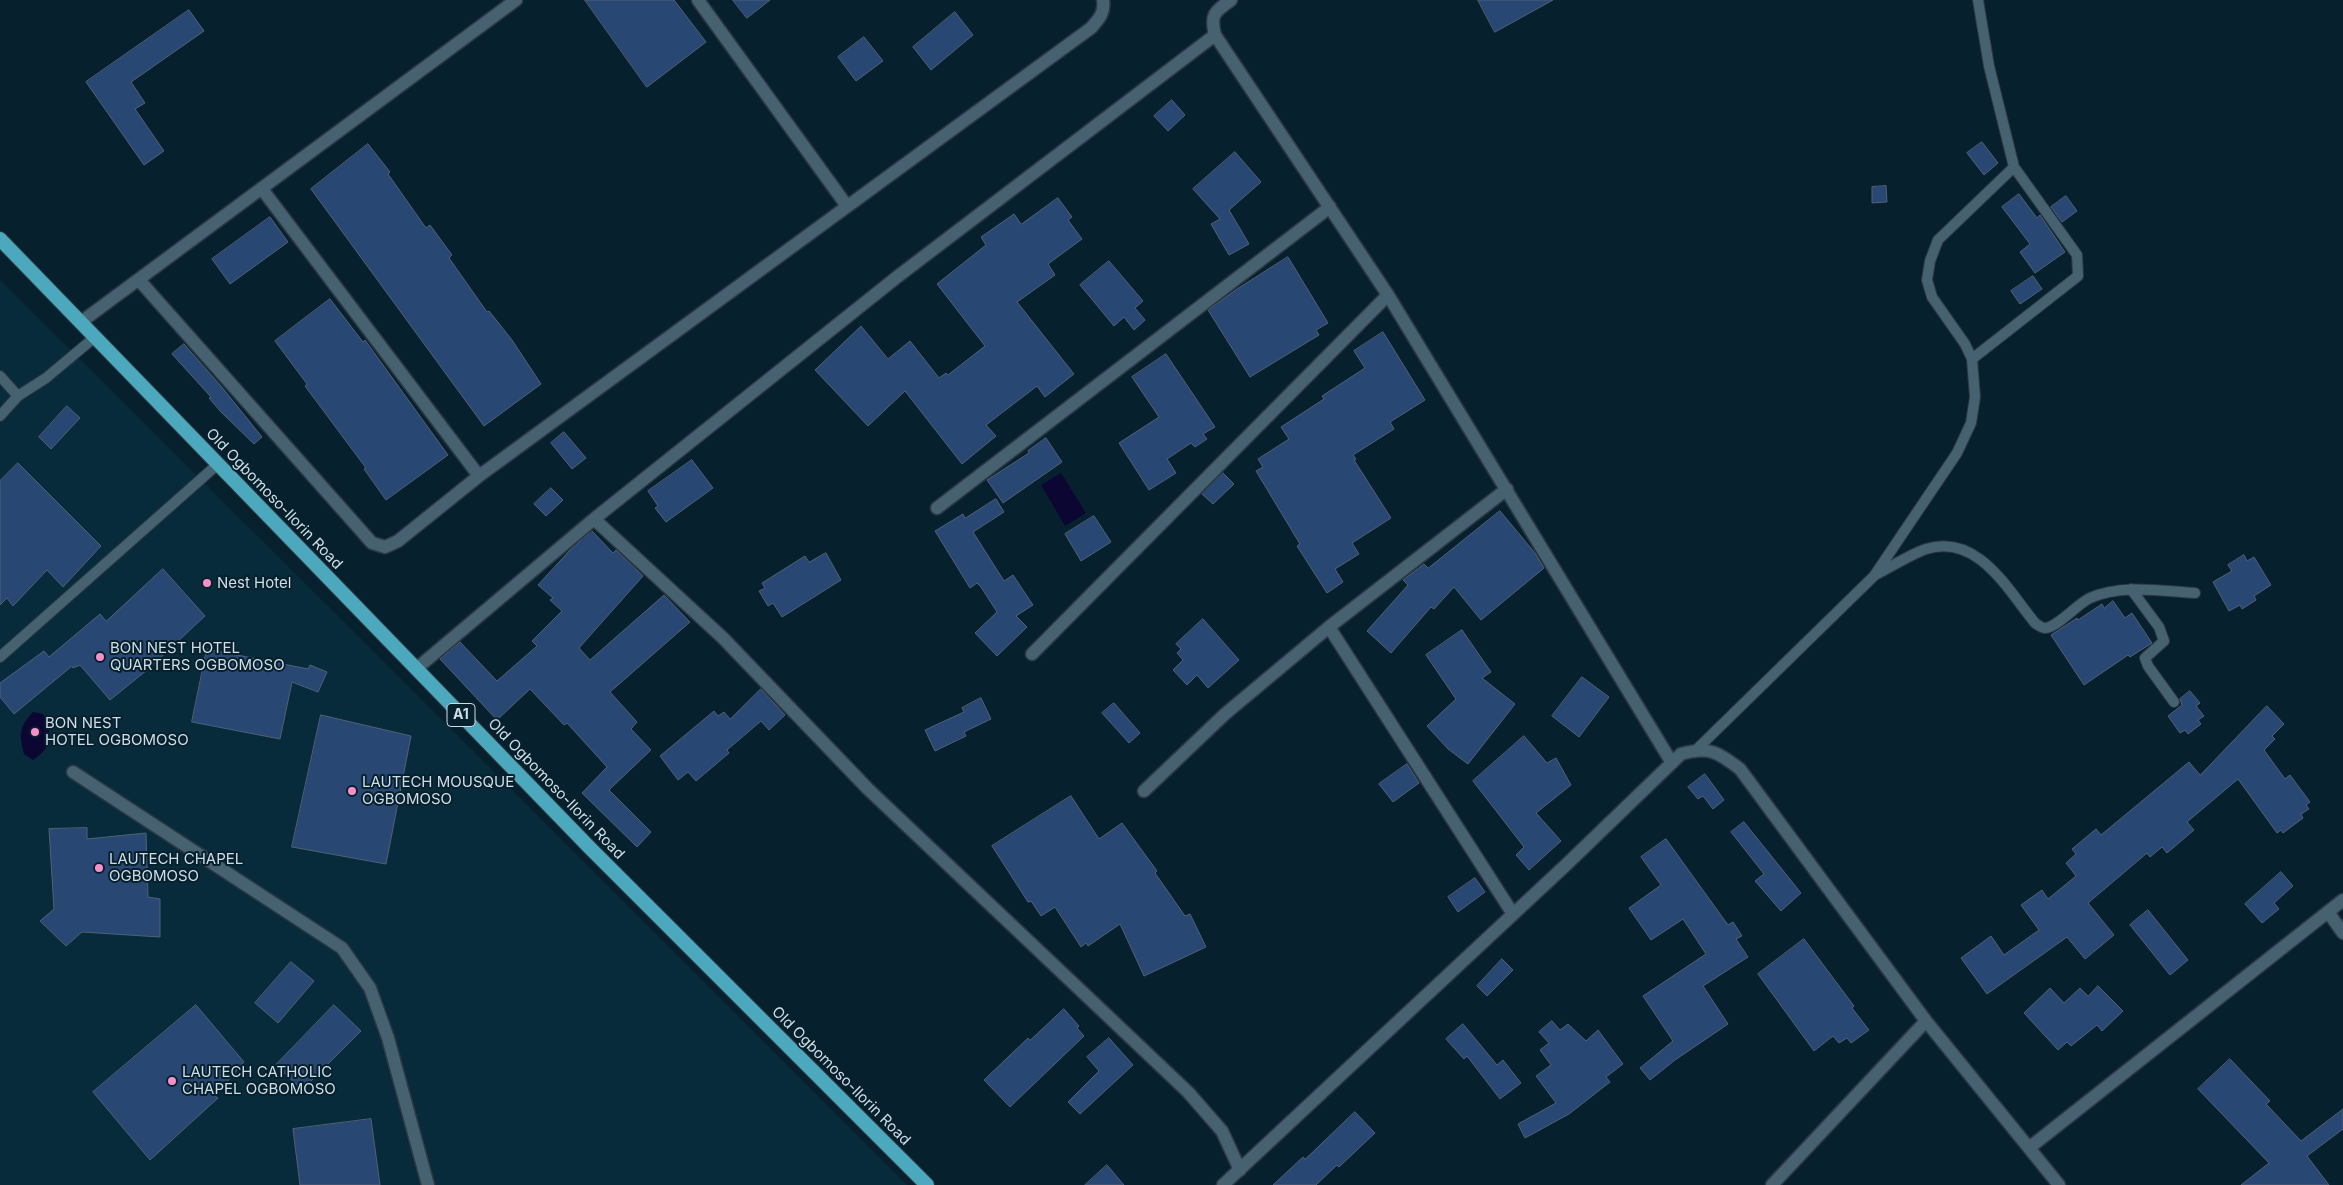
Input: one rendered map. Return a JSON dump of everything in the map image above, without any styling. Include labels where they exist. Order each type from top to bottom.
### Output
[{"type":"highway","name":"Old Ogbomoso-Ilorin Road","points":[[0,239],[596,854],[927,1185]]},
{"type":"street","points":[[81,322],[516,0]]},
{"type":"street","points":[[698,0],[847,206]]},
{"type":"street","points":[[139,280],[372,543],[385,547],[398,541],[479,476],[1091,28],[1100,17],[1104,8],[1103,0]]},
{"type":"street","points":[[1230,0],[1216,10],[1212,21],[1215,35],[1388,294],[1672,763]]},
{"type":"street","points":[[416,669],[594,519],[897,277],[1215,35]]},
{"type":"street","points":[[262,188],[479,476]]},
{"type":"street","points":[[937,508],[1330,207]]},
{"type":"street","points":[[1032,654],[1388,294]]},
{"type":"street","points":[[1144,791],[1225,714],[1328,627],[1507,489]]},
{"type":"street","points":[[594,519],[723,638],[876,796],[1188,1092],[1222,1130],[1240,1170]]},
{"type":"street","points":[[1328,627],[1513,914]]},
{"type":"street","points":[[1223,1185],[1681,754],[1697,749],[1713,751],[1740,768],[1926,1021],[2059,1185]]},
{"type":"street","points":[[73,772],[342,948],[370,988],[388,1038],[428,1185]]},
{"type":"street","points":[[2029,1148],[2343,900]]},
{"type":"street","points":[[2328,912],[2343,933]]},
{"type":"street","points":[[1772,1185],[1926,1021]]},
{"type":"lane","points":[[1972,359],[2078,276],[2077,255],[2014,167],[1989,66],[1978,0]]},
{"type":"lane","points":[[1697,749],[1874,576],[1957,453],[1971,423],[1975,397],[1972,359],[1965,344],[1932,297],[1927,280],[1930,261],[1938,240],[2014,167]]},
{"type":"lane","points":[[0,416],[18,396],[46,378],[95,337]]},
{"type":"lane","points":[[0,376],[18,396]]},
{"type":"lane","points":[[0,657],[218,464]]},
{"type":"lane","points":[[1874,576],[1925,550],[1946,545],[1968,552],[1983,560],[2035,623],[2044,628],[2052,627],[2078,604],[2092,597],[2131,589],[2194,593]]},
{"type":"lane","points":[[2131,589],[2159,627],[2164,641],[2145,658],[2148,666],[2174,702]]},
{"type":"shaded area","points":[[0,280],[343,621],[907,1185],[0,1185]]},
{"type":"shaded area","points":[[1061,473],[1086,513],[1065,526],[1041,485]]},
{"type":"shaded area","name":"BON NEST HOTEL OGBOMOSO","points":[[33,712],[43,714],[50,733],[44,750],[33,760],[24,754],[21,731]]},
{"type":"building","points":[[585,0],[674,0],[706,42],[647,87]]},
{"type":"building","points":[[733,0],[770,0],[747,18]]},
{"type":"building","points":[[1478,0],[1553,0],[1495,32]]},
{"type":"building","points":[[189,10],[204,31],[131,82],[145,103],[135,109],[164,151],[144,165],[86,82]]},
{"type":"building","points":[[955,12],[973,35],[931,70],[913,47]]},
{"type":"building","points":[[864,37],[883,61],[856,81],[838,57]]},
{"type":"building","points":[[1172,100],[1185,115],[1168,131],[1154,116]]},
{"type":"building","points":[[1982,142],[1998,163],[1984,175],[1967,153]]},
{"type":"building","points":[[368,144],[390,172],[388,174],[426,228],[430,225],[452,255],[449,258],[487,312],[489,311],[512,340],[541,384],[484,426],[311,189]]},
{"type":"building","points":[[1235,152],[1261,182],[1229,210],[1249,244],[1229,255],[1211,224],[1220,219],[1193,189]]},
{"type":"building","points":[[1886,186],[1887,202],[1872,203],[1872,187]]},
{"type":"building","points":[[2019,194],[2037,218],[2040,215],[2065,252],[2035,273],[2020,252],[2030,244],[2002,207]]},
{"type":"building","points":[[2066,196],[2077,211],[2062,222],[2051,207]]},
{"type":"building","points":[[1058,198],[1072,217],[1068,220],[1082,239],[1048,264],[1055,275],[1017,302],[1074,374],[1045,397],[1037,386],[986,425],[996,436],[962,464],[905,391],[868,426],[815,370],[861,326],[888,359],[910,341],[939,378],[946,373],[948,375],[985,346],[937,284],[986,245],[981,237],[1014,214],[1021,224]]},
{"type":"building","points":[[270,217],[288,242],[230,284],[212,259]]},
{"type":"building","points":[[1288,257],[1328,323],[1316,330],[1319,335],[1250,377],[1208,310]]},
{"type":"building","points":[[1109,261],[1143,301],[1135,308],[1145,320],[1134,330],[1124,317],[1114,326],[1080,285]]},
{"type":"building","points":[[2033,276],[2042,289],[2020,304],[2011,291]]},
{"type":"building","points":[[330,299],[363,342],[365,340],[448,455],[386,500],[364,469],[366,468],[305,386],[307,384],[275,341]]},
{"type":"building","points":[[1383,332],[1425,400],[1390,422],[1394,429],[1353,455],[1356,459],[1354,460],[1391,518],[1352,543],[1359,554],[1335,569],[1343,582],[1327,593],[1297,546],[1300,544],[1256,471],[1263,467],[1258,459],[1289,439],[1281,427],[1324,399],[1322,396],[1365,368],[1354,351]]},
{"type":"building","points":[[184,344],[262,437],[254,444],[221,412],[209,398],[211,397],[172,354]]},
{"type":"building","points":[[1166,354],[1215,427],[1203,434],[1207,439],[1195,447],[1191,443],[1167,459],[1176,473],[1149,490],[1119,443],[1159,417],[1132,377]]},
{"type":"building","points":[[67,406],[80,418],[51,449],[39,437]]},
{"type":"building","points":[[564,432],[586,458],[572,469],[551,443]]},
{"type":"building","points":[[1046,438],[1062,462],[1003,503],[987,480],[1029,453],[1028,451]]},
{"type":"building","points":[[692,460],[713,488],[666,522],[655,508],[658,506],[648,491]]},
{"type":"building","points":[[18,463],[101,546],[63,587],[47,570],[13,606],[7,598],[0,605],[0,481]]},
{"type":"building","points":[[1223,473],[1234,484],[1213,504],[1202,494]]},
{"type":"building","points":[[551,488],[563,500],[546,516],[534,504]]},
{"type":"building","points":[[996,499],[1004,512],[973,532],[1004,581],[1013,575],[1033,605],[1016,616],[1027,627],[997,656],[975,633],[997,612],[977,583],[970,588],[935,531],[963,514],[965,518]]},
{"type":"building","points":[[1500,511],[1535,553],[1544,568],[1481,620],[1454,587],[1434,609],[1431,607],[1391,653],[1367,631],[1408,585],[1403,580],[1424,564],[1428,568]]},
{"type":"building","points":[[1094,516],[1111,542],[1081,561],[1065,534]]},
{"type":"building","points":[[592,531],[613,553],[616,550],[643,576],[579,648],[590,660],[664,595],[690,622],[610,692],[637,722],[631,729],[651,750],[609,790],[651,832],[637,847],[582,793],[607,767],[567,723],[564,725],[530,689],[497,720],[440,659],[460,642],[497,681],[537,646],[532,641],[562,611],[550,600],[553,598],[538,585],[570,550]]},
{"type":"building","points":[[826,553],[841,580],[782,617],[773,603],[768,606],[759,591],[765,588],[762,583],[805,556],[809,562]]},
{"type":"building","points":[[2244,555],[2247,561],[2254,557],[2271,585],[2254,596],[2256,600],[2242,609],[2240,605],[2229,611],[2213,582],[2232,571],[2228,565]]},
{"type":"building","points":[[163,569],[205,616],[147,670],[110,700],[80,665],[73,668],[72,666],[14,714],[0,697],[0,683],[44,651],[49,657],[100,614],[106,621]]},
{"type":"building","points":[[2113,601],[2125,618],[2132,613],[2152,643],[2130,657],[2128,655],[2084,685],[2051,635],[2102,604],[2104,608]]},
{"type":"building","points":[[1203,619],[1239,660],[1208,688],[1197,675],[1187,685],[1173,670],[1183,660],[1177,653],[1181,649],[1176,644]]},
{"type":"building","points":[[1462,630],[1491,672],[1482,678],[1515,704],[1468,764],[1448,749],[1427,726],[1456,699],[1426,655]]},
{"type":"building","points":[[207,649],[308,669],[310,665],[327,672],[318,692],[292,682],[280,739],[192,722]]},
{"type":"building","points":[[1582,677],[1609,697],[1579,737],[1552,716]]},
{"type":"building","points":[[761,689],[785,715],[769,730],[761,721],[727,750],[729,753],[696,781],[688,772],[678,780],[660,756],[714,711],[718,716],[724,712],[730,719]]},
{"type":"building","points":[[2190,691],[2200,703],[2196,706],[2204,716],[2198,720],[2201,724],[2188,734],[2185,730],[2180,733],[2168,716],[2182,705],[2180,699]]},
{"type":"building","points":[[981,698],[991,719],[964,732],[966,736],[935,751],[925,730],[964,712],[962,708]]},
{"type":"building","points":[[1114,703],[1140,733],[1129,743],[1102,713]]},
{"type":"building","points":[[2267,706],[2284,724],[2272,736],[2275,739],[2264,750],[2285,779],[2290,775],[2310,802],[2306,805],[2309,809],[2301,814],[2303,818],[2283,833],[2281,830],[2277,833],[2238,779],[2187,822],[2194,830],[2167,853],[2162,847],[2150,857],[2147,853],[2088,903],[2114,935],[2085,959],[2067,937],[1987,994],[1961,958],[1991,936],[2004,955],[2039,930],[2021,905],[2042,890],[2048,899],[2076,876],[2066,863],[2076,854],[2072,849],[2096,829],[2101,835],[2189,762],[2200,775]]},
{"type":"building","name":"LAUTECH MOUSQUE OGBOMOSO","points":[[321,715],[411,736],[386,864],[292,847]]},
{"type":"building","points":[[1524,736],[1547,763],[1556,758],[1571,785],[1536,813],[1561,841],[1529,870],[1516,855],[1524,847],[1473,781]]},
{"type":"building","points":[[1407,764],[1419,783],[1393,802],[1379,784]]},
{"type":"building","points":[[1705,774],[1724,800],[1713,809],[1703,796],[1698,799],[1688,787]]},
{"type":"building","points":[[1071,796],[1099,839],[1122,823],[1157,871],[1155,873],[1185,916],[1190,914],[1206,947],[1144,976],[1120,924],[1088,946],[1086,943],[1081,947],[1055,907],[1041,916],[1031,901],[1028,902],[992,846]]},
{"type":"building","points":[[1744,822],[1801,893],[1781,911],[1755,881],[1764,874],[1731,832]]},
{"type":"building","name":"LAUTECH CHAPEL OGBOMOSO","points":[[87,828],[87,839],[146,833],[148,897],[160,899],[160,937],[82,932],[66,946],[40,921],[54,909],[49,829]]},
{"type":"building","points":[[1666,839],[1728,925],[1733,922],[1742,936],[1736,939],[1748,957],[1703,986],[1728,1024],[1675,1060],[1650,1080],[1640,1068],[1673,1041],[1643,996],[1706,954],[1683,919],[1651,940],[1629,908],[1661,885],[1641,857]]},
{"type":"building","points":[[2281,872],[2293,886],[2274,903],[2279,909],[2262,923],[2245,904]]},
{"type":"building","points":[[1475,878],[1485,892],[1458,912],[1448,897]]},
{"type":"building","points":[[2148,910],[2188,960],[2170,975],[2130,925]]},
{"type":"building","points":[[1804,939],[1854,1006],[1852,1008],[1869,1030],[1851,1043],[1847,1038],[1839,1043],[1833,1036],[1814,1051],[1758,974]]},
{"type":"building","points":[[1502,959],[1513,970],[1487,996],[1477,986]]},
{"type":"building","points":[[291,962],[314,981],[278,1023],[255,1003]]},
{"type":"building","points":[[2098,986],[2123,1011],[2102,1031],[2097,1025],[2071,1046],[2067,1042],[2058,1050],[2024,1013],[2050,988],[2064,1003],[2080,988],[2088,996]]},
{"type":"building","name":"LAUTECH CATHOLIC CHAPEL OGBOMOSO","points":[[196,1005],[244,1062],[215,1096],[218,1098],[150,1160],[93,1092]]},
{"type":"building","points":[[334,1005],[361,1031],[302,1090],[276,1065]]},
{"type":"building","points":[[1064,1009],[1079,1026],[1077,1028],[1084,1036],[1010,1107],[984,1080],[1028,1038],[1030,1040]]},
{"type":"building","points":[[1552,1021],[1560,1030],[1568,1024],[1586,1041],[1598,1030],[1623,1064],[1606,1077],[1610,1082],[1569,1114],[1525,1138],[1518,1124],[1556,1103],[1536,1076],[1551,1065],[1540,1050],[1549,1043],[1539,1032]]},
{"type":"building","points":[[1463,1024],[1497,1065],[1503,1060],[1521,1083],[1500,1099],[1467,1056],[1464,1059],[1446,1039]]},
{"type":"building","points":[[1109,1038],[1133,1065],[1080,1114],[1068,1102],[1099,1071],[1087,1057]]},
{"type":"building","points":[[2230,1059],[2270,1101],[2266,1104],[2301,1141],[2343,1109],[2343,1129],[2307,1156],[2329,1185],[2241,1185],[2269,1163],[2198,1089]]},
{"type":"building","points":[[1355,1112],[1375,1133],[1339,1167],[1337,1165],[1316,1185],[1273,1185],[1303,1157],[1305,1159]]},
{"type":"building","points":[[371,1119],[380,1185],[300,1185],[293,1129]]},
{"type":"building","points":[[1107,1165],[1124,1185],[1085,1185]]},
{"type":"place","name":"Nest Hotel","points":[[207,583]]},
{"type":"place","name":"BON NEST HOTEL QUARTERS OGBOMOSO","points":[[100,657]]},
{"type":"place","name":"BON NEST HOTEL OGBOMOSO","points":[[35,732]]},
{"type":"place","name":"LAUTECH MOUSQUE OGBOMOSO","points":[[352,791]]},
{"type":"place","name":"LAUTECH CHAPEL OGBOMOSO","points":[[99,868]]},
{"type":"place","name":"LAUTECH CATHOLIC CHAPEL OGBOMOSO","points":[[172,1081]]}]
